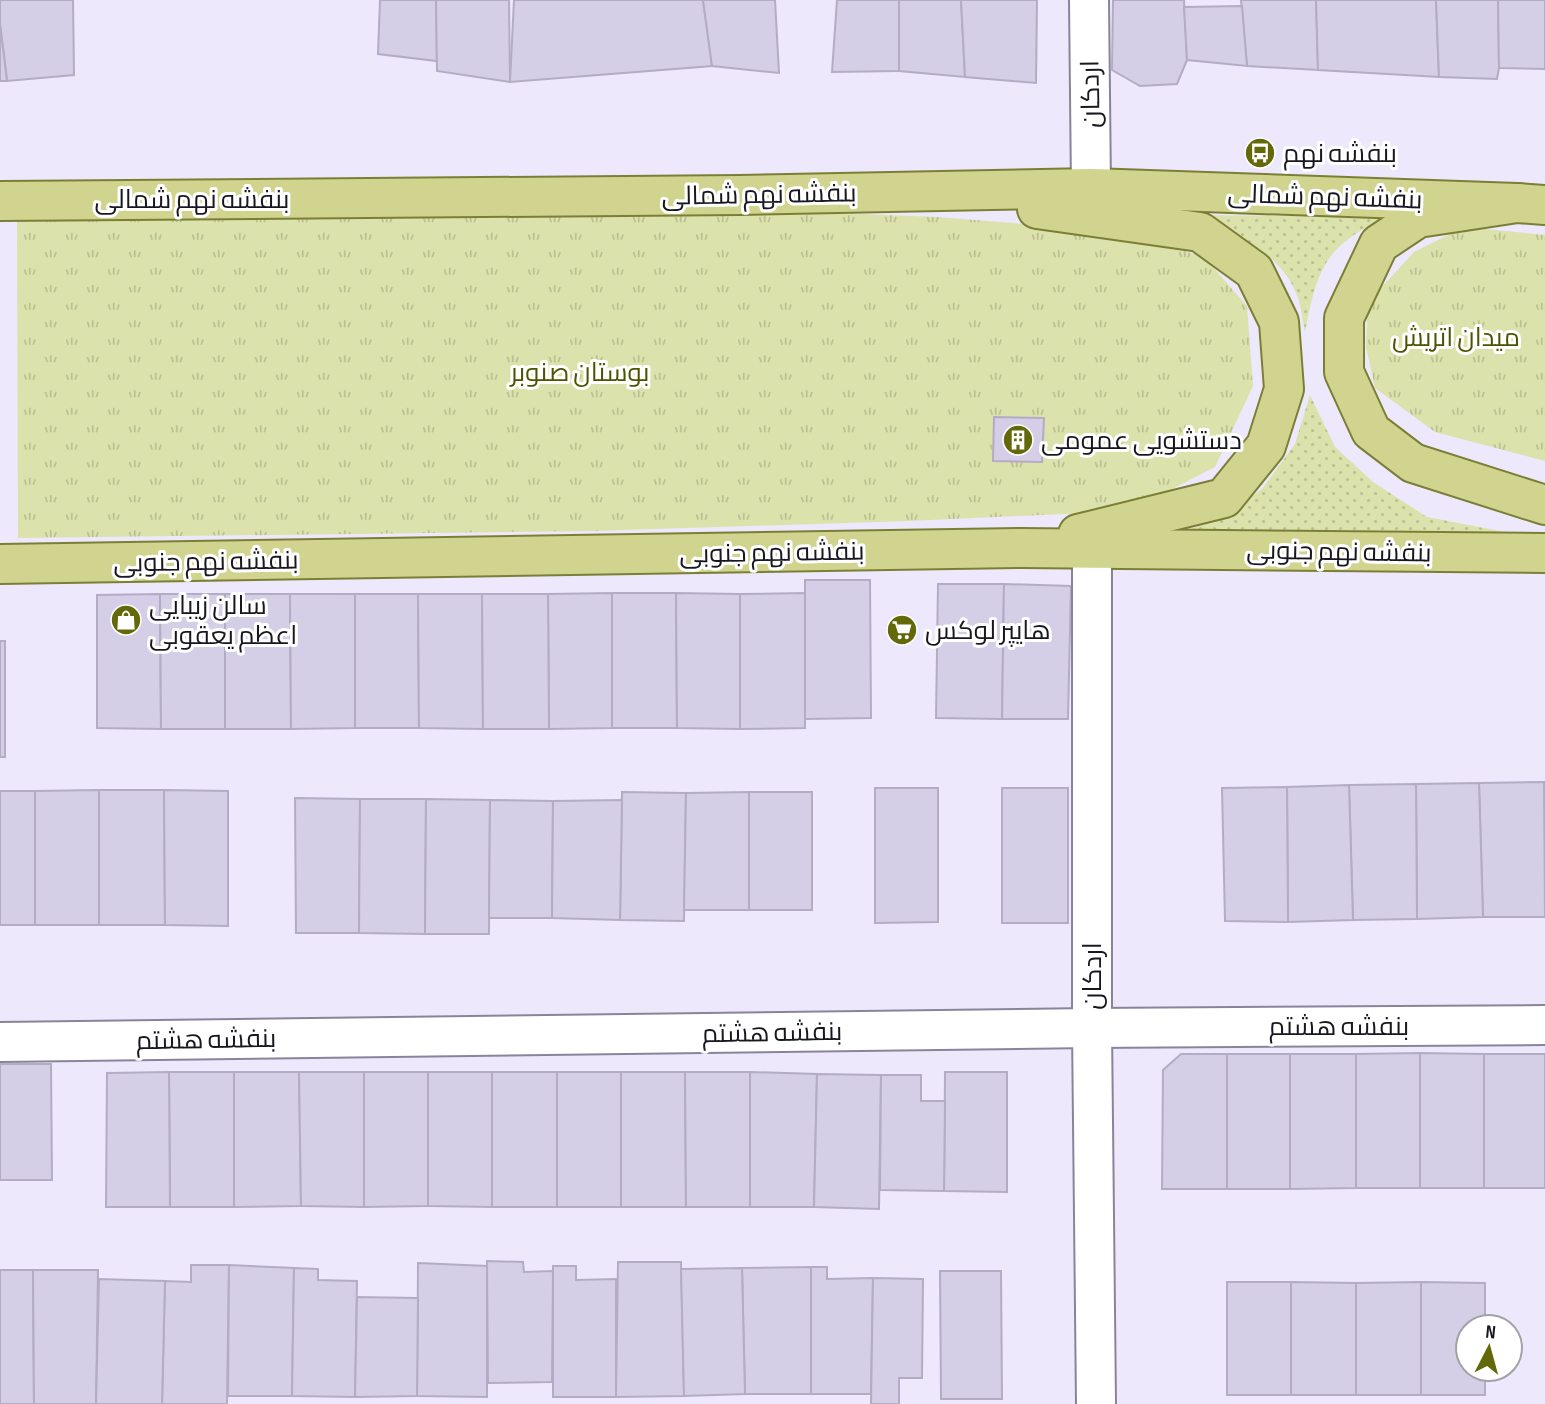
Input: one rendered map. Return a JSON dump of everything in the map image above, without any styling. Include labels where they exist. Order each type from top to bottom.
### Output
[{"type":"main road","name":"بنفشه نهم شمالی","points":[[0,201],[740,195],[1091,188],[1531,204]]},
{"type":"main road","points":[[740,195],[1024,208],[1114,219],[1200,232],[1254,271],[1279,323],[1284,389],[1266,446],[1224,498],[1021,548]]},
{"type":"main road","points":[[1531,204],[1418,218],[1379,244],[1344,318],[1344,372],[1371,431],[1413,463],[1545,505]]},
{"type":"main road","name":"بنفشه نهم جنوبی","points":[[0,564],[1021,548],[1545,553]]},
{"type":"street","name":"اردکان","points":[[1089,0],[1091,188]]},
{"type":"street","name":"اردکان","points":[[1091,548],[1096,1404]]},
{"type":"street","name":"بنفشه هشتم","points":[[0,1042],[1545,1025]]},
{"type":"green space","name":"بوستان صنوبر","points":[[754,210],[938,217],[1125,232],[1204,257],[1247,306],[1253,386],[1215,467],[1130,511],[594,531],[18,538],[17,220]]},
{"type":"green space","points":[[1198,215],[1383,217],[1350,238],[1328,260],[1317,283],[1305,333],[1299,301],[1283,271],[1258,248]]},
{"type":"green space","name":"میدان اتریش","points":[[1464,227],[1545,235],[1545,461],[1435,432],[1375,388],[1366,347],[1368,302],[1414,252]]},
{"type":"green space","points":[[1310,395],[1335,447],[1373,482],[1427,517],[1505,532],[1191,529],[1232,511],[1262,489],[1295,444]]},
{"type":"building","points":[[0,0],[73,0],[74,75],[7,81]]},
{"type":"building","points":[[380,0],[436,0],[437,61],[378,54]]},
{"type":"building","points":[[436,0],[509,0],[510,82],[437,71]]},
{"type":"building","points":[[514,0],[703,0],[712,66],[510,82]]},
{"type":"building","points":[[703,0],[775,0],[779,73],[712,66]]},
{"type":"building","points":[[837,0],[899,0],[899,71],[832,72]]},
{"type":"building","points":[[899,0],[961,0],[965,77],[899,71]]},
{"type":"building","points":[[961,0],[1037,0],[1036,83],[965,77]]},
{"type":"building","points":[[1113,0],[1184,0],[1187,60],[1177,84],[1140,86],[1112,70]]},
{"type":"building","points":[[1241,0],[1316,0],[1318,70],[1247,66]]},
{"type":"building","points":[[1316,0],[1436,0],[1439,77],[1318,70]]},
{"type":"building","points":[[1436,0],[1498,0],[1497,79],[1439,77]]},
{"type":"building","points":[[1498,0],[1545,0],[1545,69],[1499,68]]},
{"type":"building","points":[[1242,6],[1247,66],[1187,60],[1184,7]]},
{"type":"building","points":[[0,24],[7,81],[0,81]]},
{"type":"building","name":"دستشویی عمومی","points":[[994,417],[1044,418],[1042,462],[993,461]]},
{"type":"building","points":[[805,580],[870,580],[871,718],[805,719]]},
{"type":"building","points":[[938,584],[1004,584],[1002,719],[936,718]]},
{"type":"building","points":[[1004,584],[1071,586],[1068,719],[1002,719]]},
{"type":"building","points":[[612,593],[612,728],[549,729],[548,594]]},
{"type":"building","points":[[612,593],[676,593],[677,728],[612,728]]},
{"type":"building","points":[[676,593],[740,594],[740,729],[677,728]]},
{"type":"building","points":[[805,593],[805,728],[740,729],[740,594]]},
{"type":"building","points":[[160,594],[161,729],[97,728],[97,595]]},
{"type":"building","points":[[160,594],[225,594],[225,729],[161,729]]},
{"type":"building","points":[[225,594],[290,594],[291,729],[225,729]]},
{"type":"building","points":[[290,594],[355,594],[355,728],[291,729]]},
{"type":"building","points":[[355,594],[418,594],[419,728],[355,728]]},
{"type":"building","points":[[418,594],[482,594],[483,729],[419,728]]},
{"type":"building","points":[[482,594],[548,594],[549,729],[483,729]]},
{"type":"building","points":[[0,641],[5,641],[5,757],[0,757]]},
{"type":"building","points":[[1544,782],[1545,917],[1483,917],[1479,783]]},
{"type":"building","points":[[1479,783],[1483,917],[1417,919],[1416,784]]},
{"type":"building","points":[[1416,784],[1417,919],[1353,920],[1349,785]]},
{"type":"building","points":[[1349,785],[1353,920],[1288,922],[1287,787]]},
{"type":"building","points":[[1287,787],[1288,922],[1225,921],[1222,788]]},
{"type":"building","points":[[875,788],[938,788],[938,922],[875,923]]},
{"type":"building","points":[[1002,788],[1068,788],[1068,923],[1002,923]]},
{"type":"building","points":[[99,790],[164,790],[165,925],[99,925]]},
{"type":"building","points":[[99,790],[99,925],[35,925],[35,791]]},
{"type":"building","points":[[164,790],[228,791],[228,926],[165,925]]},
{"type":"building","points":[[0,791],[35,791],[35,925],[0,925]]},
{"type":"building","points":[[622,792],[686,793],[684,921],[620,920]]},
{"type":"building","points":[[749,792],[812,792],[812,910],[749,910]]},
{"type":"building","points":[[749,792],[749,910],[684,910],[686,793]]},
{"type":"building","points":[[295,798],[360,799],[359,933],[296,933]]},
{"type":"building","points":[[360,799],[426,799],[425,934],[359,933]]},
{"type":"building","points":[[426,799],[490,800],[489,934],[425,934]]},
{"type":"building","points":[[490,800],[553,801],[552,918],[489,918]]},
{"type":"building","points":[[622,800],[620,920],[552,918],[553,801]]},
{"type":"building","points":[[1420,1053],[1420,1188],[1356,1188],[1356,1054]]},
{"type":"building","points":[[1420,1053],[1484,1054],[1484,1188],[1420,1188]]},
{"type":"building","points":[[1181,1054],[1227,1054],[1227,1189],[1162,1189],[1163,1070]]},
{"type":"building","points":[[1227,1054],[1290,1054],[1290,1189],[1227,1189]]},
{"type":"building","points":[[1290,1054],[1356,1054],[1356,1188],[1290,1189]]},
{"type":"building","points":[[1484,1054],[1545,1054],[1545,1188],[1484,1188]]},
{"type":"building","points":[[0,1064],[51,1064],[52,1180],[0,1180]]},
{"type":"building","points":[[169,1072],[234,1072],[234,1207],[170,1207]]},
{"type":"building","points":[[169,1072],[170,1207],[106,1207],[107,1073]]},
{"type":"building","points":[[234,1072],[299,1072],[301,1206],[234,1207]]},
{"type":"building","points":[[299,1072],[364,1072],[364,1207],[301,1206]]},
{"type":"building","points":[[364,1072],[428,1072],[428,1206],[364,1207]]},
{"type":"building","points":[[428,1072],[492,1072],[492,1207],[428,1206]]},
{"type":"building","points":[[492,1072],[557,1072],[557,1207],[492,1207]]},
{"type":"building","points":[[557,1072],[621,1072],[621,1207],[557,1207]]},
{"type":"building","points":[[621,1072],[685,1072],[686,1207],[621,1207]]},
{"type":"building","points":[[685,1072],[750,1072],[750,1207],[686,1207]]},
{"type":"building","points":[[750,1072],[817,1074],[814,1207],[750,1207]]},
{"type":"building","points":[[945,1072],[1007,1072],[1007,1192],[944,1191]]},
{"type":"building","points":[[817,1074],[881,1075],[879,1209],[814,1207]]},
{"type":"building","points":[[881,1075],[921,1075],[921,1101],[945,1101],[944,1191],[880,1190]]},
{"type":"building","points":[[487,1261],[523,1262],[524,1272],[553,1271],[552,1382],[488,1383]]},
{"type":"building","points":[[618,1262],[681,1262],[684,1396],[616,1397]]},
{"type":"building","points":[[418,1263],[487,1266],[487,1397],[417,1396]]},
{"type":"building","points":[[191,1265],[229,1265],[227,1404],[162,1404],[165,1281],[191,1282]]},
{"type":"building","points":[[229,1265],[294,1268],[292,1396],[228,1396]]},
{"type":"building","points":[[553,1266],[576,1266],[576,1280],[616,1279],[616,1397],[553,1397]]},
{"type":"building","points":[[811,1267],[811,1394],[745,1394],[742,1268]]},
{"type":"building","points":[[811,1267],[827,1267],[827,1279],[873,1278],[871,1394],[811,1394]]},
{"type":"building","points":[[294,1268],[318,1269],[318,1280],[357,1281],[355,1397],[292,1396]]},
{"type":"building","points":[[742,1268],[745,1394],[684,1396],[681,1269]]},
{"type":"building","points":[[0,1270],[33,1270],[34,1404],[0,1404]]},
{"type":"building","points":[[33,1270],[98,1270],[96,1404],[34,1404]]},
{"type":"building","points":[[940,1271],[1001,1271],[1002,1399],[941,1399]]},
{"type":"building","points":[[873,1278],[923,1279],[922,1378],[899,1378],[899,1404],[871,1404]]},
{"type":"building","points":[[99,1279],[165,1281],[162,1404],[96,1404]]},
{"type":"building","points":[[1227,1282],[1291,1282],[1291,1395],[1227,1395]]},
{"type":"building","points":[[1291,1282],[1356,1283],[1356,1395],[1291,1395]]},
{"type":"building","points":[[1421,1282],[1421,1395],[1356,1395],[1356,1283]]},
{"type":"building","points":[[1421,1282],[1485,1283],[1485,1313],[1454,1313],[1454,1383],[1485,1383],[1485,1395],[1421,1395]]},
{"type":"building","points":[[357,1297],[418,1298],[417,1396],[355,1397]]},
{"type":"place","name":"بنفشه نهم","points":[[1260,153]]},
{"type":"place","name":"دستشویی عمومی","points":[[1018,440]]},
{"type":"place","name":"سالن زیبایی اعظم یعقوبی","points":[[126,620]]},
{"type":"place","name":"هایپر لوکس","points":[[902,630]]}]
